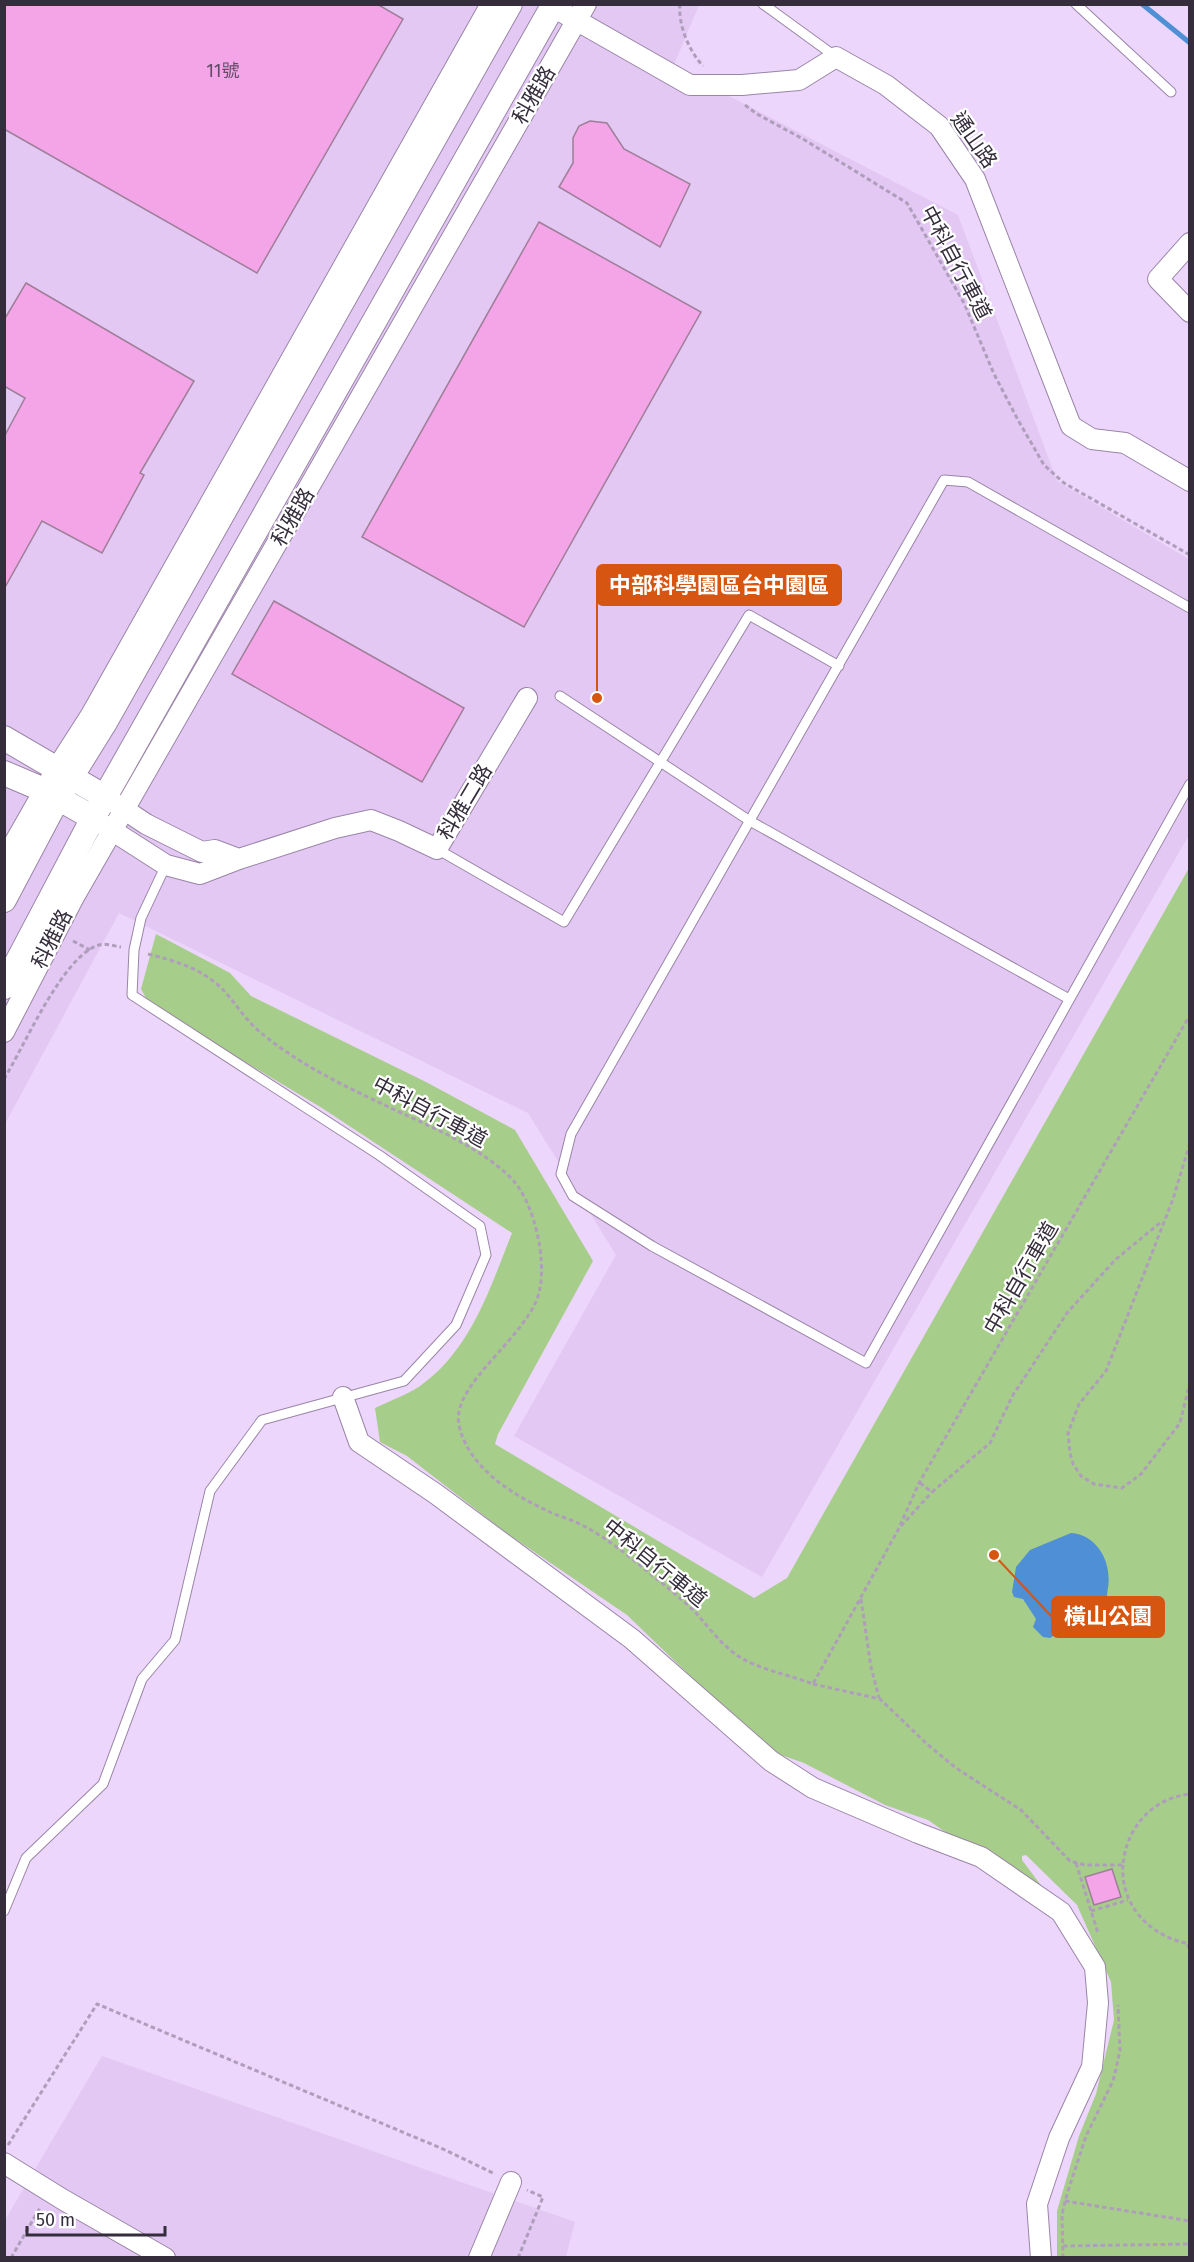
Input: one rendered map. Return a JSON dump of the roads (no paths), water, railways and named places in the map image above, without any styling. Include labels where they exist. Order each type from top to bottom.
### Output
[{"type":"street","points":[[4,900],[57,783],[91,715],[491,4]]},
{"type":"street","points":[[4,861],[57,783],[110,713],[510,4]]},
{"type":"street","points":[[553,6],[581,13],[690,85],[799,80],[836,57]]},
{"type":"street","name":"科雅路","points":[[4,987],[93,818],[553,6]]},
{"type":"street","name":"科雅路","points":[[4,1032],[74,897],[581,13]]},
{"type":"street","name":"通山路","points":[[836,57],[886,85],[939,126],[975,179],[1071,426],[1092,439],[1125,444],[1190,481]]},
{"type":"street","points":[[1190,243],[1158,279],[1190,312]]},
{"type":"street","name":"科雅二路","points":[[4,738],[57,783],[93,818],[166,865],[200,874],[335,828],[371,820],[436,849],[527,698]]},
{"type":"street","name":"科雅二路","points":[[4,774],[57,783],[105,797],[146,825],[202,852],[215,850],[239,859]]},
{"type":"street","points":[[343,1397],[359,1442],[436,1494],[632,1639],[771,1761],[813,1788],[981,1857],[1060,1912],[1095,1967],[1098,2003],[1092,2067],[1059,2138],[1037,2204],[1041,2258]]},
{"type":"street","points":[[4,2163],[165,2258]]},
{"type":"street","points":[[479,2258],[511,2182]]},
{"type":"lane","points":[[763,4],[836,57]]},
{"type":"lane","points":[[1076,4],[1172,92]]},
{"type":"lane","points":[[1190,608],[968,482],[944,480],[571,1134],[561,1173],[573,1196],[652,1246],[866,1363],[1190,784]]},
{"type":"lane","points":[[436,849],[564,922],[749,615],[839,666]]},
{"type":"lane","points":[[560,696],[750,821],[1070,999]]},
{"type":"lane","points":[[4,1911],[26,1858],[103,1784],[142,1679],[175,1640],[210,1491],[262,1420],[404,1381],[456,1325],[486,1255],[480,1226],[379,1155],[132,995],[134,950],[141,918],[166,865]]},
{"type":"water","points":[[1071,1533],[1089,1539],[1101,1552],[1108,1569],[1109,1579],[1106,1602],[1081,1622],[1050,1638],[1043,1637],[1033,1627],[1036,1619],[1023,1599],[1014,1597],[1012,1592],[1016,1567],[1030,1550]]},
{"type":"waterway","points":[[1142,4],[1190,43]]},
{"type":"place","name":"中部科學園區台中園區","points":[[597,698]]},
{"type":"place","name":"橫山公園","points":[[994,1555]]}]
